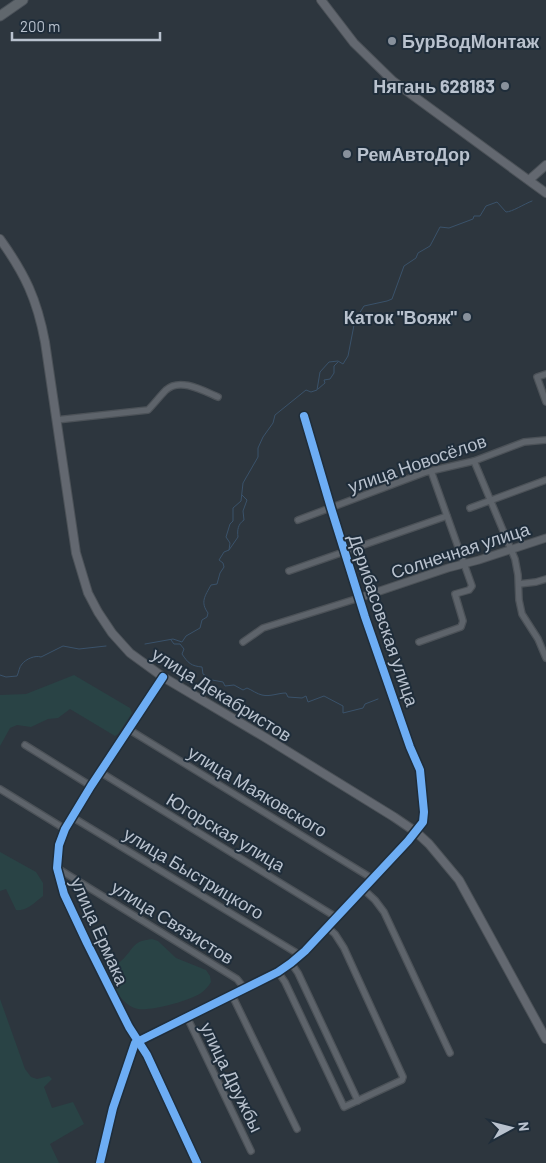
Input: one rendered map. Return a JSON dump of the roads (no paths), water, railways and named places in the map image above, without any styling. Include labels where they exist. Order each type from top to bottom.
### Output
[{"type":"main road","points":[[4,13],[15,0]]},
{"type":"main road","points":[[4,13],[23,0]]},
{"type":"main road","points":[[321,0],[354,44],[393,81],[546,193]]},
{"type":"main road","points":[[529,180],[546,165]]},
{"type":"main road","name":"улица Декабристов","points":[[0,239],[27,280],[39,313],[45,342],[73,540],[88,592],[101,617],[119,642],[140,661],[163,677],[266,738],[416,832],[440,856],[459,880],[546,1039]]},
{"type":"street","points":[[546,374],[537,377],[546,402]]},
{"type":"street","points":[[56,420],[148,410],[168,388],[176,384],[185,385],[218,397]]},
{"type":"street","name":"Дерибасовская улица","points":[[304,416],[359,598],[410,747],[420,770],[424,822],[416,832]]},
{"type":"street","name":"улица Новосёлов","points":[[298,520],[431,471],[474,461],[524,442],[546,440]]},
{"type":"street","points":[[474,461],[518,568],[519,600],[522,614],[538,639],[546,658]]},
{"type":"street","points":[[419,642],[462,626],[463,621],[455,594],[469,590],[472,586],[431,471]]},
{"type":"street","points":[[470,508],[546,480]]},
{"type":"street","points":[[289,571],[447,516]]},
{"type":"street","name":"Солнечная улица","points":[[243,642],[255,633],[270,626],[546,538]]},
{"type":"street","points":[[518,584],[546,579]]},
{"type":"street","name":"улица Ермака","points":[[163,677],[65,829],[59,845],[57,868],[64,894],[83,935],[129,1027],[147,1055],[197,1163]]},
{"type":"street","name":"улица Маяковского","points":[[128,729],[373,878]]},
{"type":"street","points":[[25,745],[91,786]]},
{"type":"street","name":"Югорская улица","points":[[100,772],[336,917]]},
{"type":"street","points":[[0,789],[65,829]]},
{"type":"street","name":"улица Быстрицкого","points":[[72,817],[300,956]]},
{"type":"street","points":[[100,1163],[116,1100],[133,1046],[138,1040],[245,989],[291,963],[300,956],[416,832]]},
{"type":"street","name":"улица Связистов","points":[[57,868],[237,979],[245,989]]},
{"type":"street","points":[[363,889],[384,912],[450,1053]]},
{"type":"street","points":[[278,972],[344,1107],[402,1080],[403,1076],[344,948],[335,934],[327,927]]},
{"type":"street","points":[[291,963],[298,973],[358,1101]]},
{"type":"street","points":[[232,995],[297,1130]]},
{"type":"street","name":"улица Дружбы","points":[[187,1017],[251,1151]]},
{"type":"waterway","points":[[145,644],[173,639],[182,642],[186,636],[200,628],[202,620],[207,617],[208,613],[204,606],[205,596],[211,585],[217,584],[224,567],[223,563],[219,560],[224,552],[229,550],[230,543],[226,537],[230,524],[233,521],[233,508],[241,501],[243,483],[258,457],[258,448],[263,437],[273,423],[275,415],[306,390],[311,392],[317,390],[320,372],[329,362],[338,361],[343,364],[348,356],[355,320],[364,306],[392,299],[404,266],[416,258],[418,253],[430,246],[440,227],[449,228],[473,219],[474,216],[480,216],[486,206],[497,202],[506,212],[532,201]]},
{"type":"waterway","points":[[318,389],[325,383],[324,380],[330,379],[334,373],[334,366],[338,362]]},
{"type":"waterway","points":[[229,550],[238,537],[238,527],[244,520],[243,511],[247,500],[242,495]]},
{"type":"waterway","points":[[171,640],[174,644],[180,644],[184,649],[182,654],[188,662],[202,667],[203,674],[212,680],[223,682],[225,686],[234,685],[243,690],[247,688],[258,694],[265,695],[286,693],[288,697],[302,698],[306,696],[308,702],[324,696],[343,706],[343,713],[363,708],[365,704],[378,699]]},
{"type":"waterway","points":[[0,675],[6,677],[17,676],[21,665],[26,661],[33,657],[41,657],[63,646],[79,649],[106,646]]},
{"type":"place","name":"БурВодМонтаж","points":[[392,41]]},
{"type":"place","name":"Нягань 628183","points":[[505,86]]},
{"type":"place","name":"РемАвтоДор","points":[[347,154]]},
{"type":"place","name":"Каток \"Вояж\"","points":[[467,317]]}]
